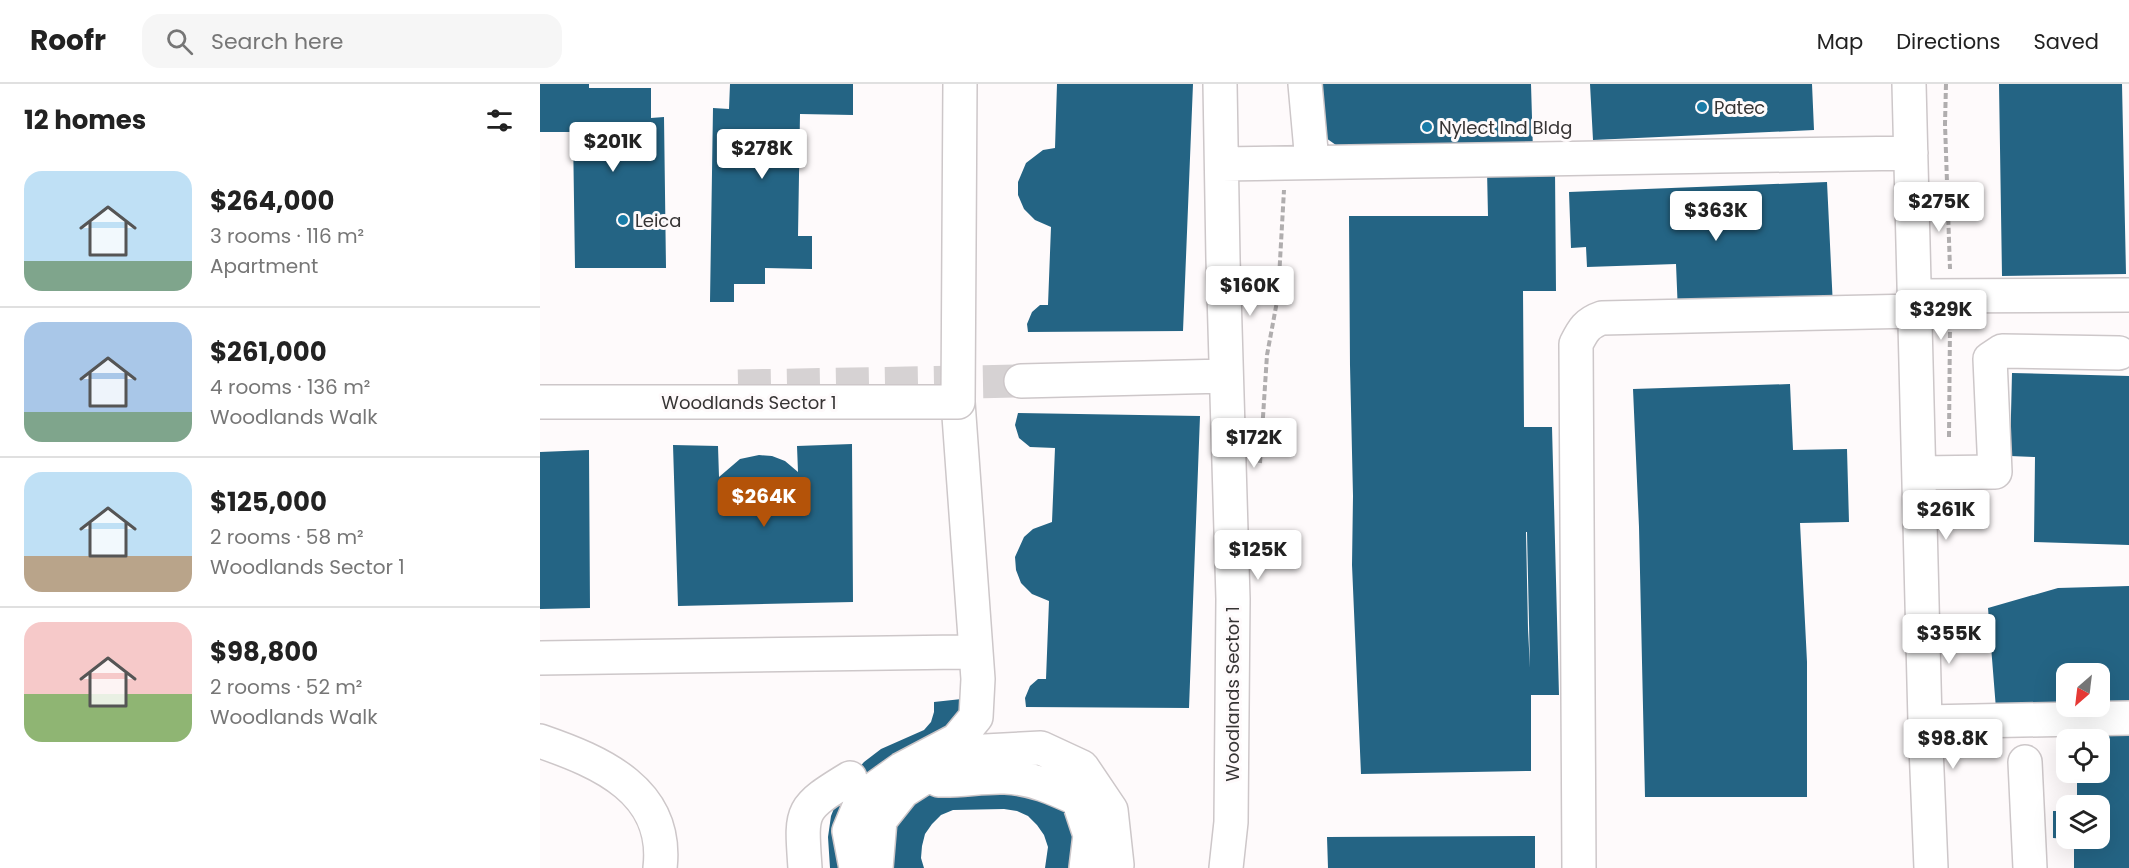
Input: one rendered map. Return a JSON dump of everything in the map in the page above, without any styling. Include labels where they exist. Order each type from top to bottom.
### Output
[{"type":"street","points":[[856,868],[849,831],[863,797],[920,758],[957,740],[976,717],[978,679],[958,402],[960,84]]},
{"type":"street","name":"Woodlands Sector 1","points":[[1220,84],[1233,615],[1232,822],[1226,868]]},
{"type":"street","points":[[1299,163],[1305,84]]},
{"type":"street","points":[[1909,84],[1925,722],[1931,868]]},
{"type":"street","points":[[1222,164],[1911,153]]},
{"type":"street","points":[[1579,868],[1576,344],[1583,330],[1591,322],[1602,318],[2129,295]]},
{"type":"street","points":[[1919,473],[1995,472],[1990,359],[1996,354],[2002,351],[2119,353]]},
{"type":"street","points":[[1021,381],[1226,376]]},
{"type":"street","name":"Woodlands Sector 1","points":[[540,402],[958,402]]},
{"type":"street","points":[[540,658],[961,652]]},
{"type":"street","points":[[1925,722],[2129,718]]},
{"type":"street","points":[[540,741],[589,759],[616,775],[636,792],[652,812],[656,824],[659,835],[660,868]]},
{"type":"street","points":[[876,868],[880,820],[903,791],[942,766],[986,751],[1041,748],[1082,767],[1111,810],[1116,868]]},
{"type":"street","points":[[2025,762],[2030,868]]},
{"type":"street","points":[[939,780],[1005,777],[1040,782],[1078,799],[1090,835],[1086,868]]},
{"type":"street","points":[[805,868],[802,825],[808,808],[822,795],[850,778]]},
{"type":"path","points":[[1260,464],[1267,356],[1299,163]]},
{"type":"building","points":[[540,84],[589,84],[589,88],[651,88],[651,118],[664,117],[666,268],[575,268],[573,132],[540,132]]},
{"type":"building","points":[[730,84],[853,84],[853,115],[800,114],[798,236],[812,236],[812,269],[765,268],[765,284],[734,284],[734,302],[710,302],[713,108],[729,109]]},
{"type":"building","points":[[1057,84],[1193,84],[1183,331],[1028,332],[1027,324],[1032,312],[1040,305],[1048,305],[1051,227],[1035,220],[1024,209],[1018,195],[1018,182],[1026,163],[1043,150],[1055,148]]},
{"type":"building","name":"Nylect Ind Bldg","points":[[1320,84],[1531,84],[1533,152],[1343,150],[1326,138],[1318,116]]},
{"type":"building","name":"Patec","points":[[1590,84],[1812,84],[1814,130],[1593,140]]},
{"type":"building","points":[[1999,84],[2122,84],[2126,274],[2002,276]]},
{"type":"building","points":[[1487,170],[1555,170],[1556,291],[1523,291],[1524,427],[1552,427],[1559,695],[1531,695],[1531,771],[1361,774],[1352,565],[1349,216],[1488,216]],"holes":[[[1527,532],[1530,668],[1528,629]]]},
{"type":"building","points":[[1827,182],[1833,307],[1678,313],[1676,264],[1587,267],[1586,247],[1571,248],[1569,192]]},
{"type":"building","points":[[2012,373],[2129,376],[2129,545],[2034,542],[2035,457],[2010,456]]},
{"type":"building","points":[[1790,384],[1793,450],[1847,449],[1849,522],[1800,523],[1807,662],[1807,797],[1645,797],[1639,527],[1633,389]]},
{"type":"building","points":[[1018,413],[1200,416],[1189,708],[1026,707],[1025,698],[1030,686],[1038,679],[1046,679],[1049,601],[1032,594],[1021,583],[1016,570],[1015,557],[1024,537],[1033,529],[1052,522],[1055,448],[1030,447],[1019,438],[1015,425]]},
{"type":"building","points":[[852,444],[853,602],[678,606],[673,445],[718,446],[719,477],[740,459],[759,455],[772,456],[785,461],[798,472],[797,446]]},
{"type":"building","points":[[589,450],[590,608],[540,609],[540,452]]},
{"type":"building","points":[[2129,586],[2129,716],[2110,715],[2110,663],[2056,663],[2056,712],[1996,709],[1988,608],[2058,588]]},
{"type":"building","points":[[980,697],[984,734],[1014,733],[1127,817],[1131,838],[1130,868],[1045,868],[1048,847],[1044,835],[1028,816],[1004,809],[953,810],[941,815],[925,834],[921,858],[924,868],[830,868],[828,837],[831,816],[850,778],[864,762],[881,749],[924,730],[931,722],[934,702]]},
{"type":"building","points":[[2110,732],[2129,732],[2129,868],[2074,868],[2074,849],[2110,849],[2110,795],[2077,795],[2077,783],[2110,783]]},
{"type":"building","points":[[2053,811],[2056,811],[2056,838],[2053,838]]},
{"type":"building","points":[[1535,836],[1535,868],[1328,868],[1327,837]]},
{"type":"tunnel","points":[[738,386],[1021,381]]},
{"type":"place","name":"Patec","points":[[1702,107]]},
{"type":"place","name":"Nylect Ind Bldg","points":[[1427,127]]},
{"type":"place","name":"Leica","points":[[623,220]]}]
